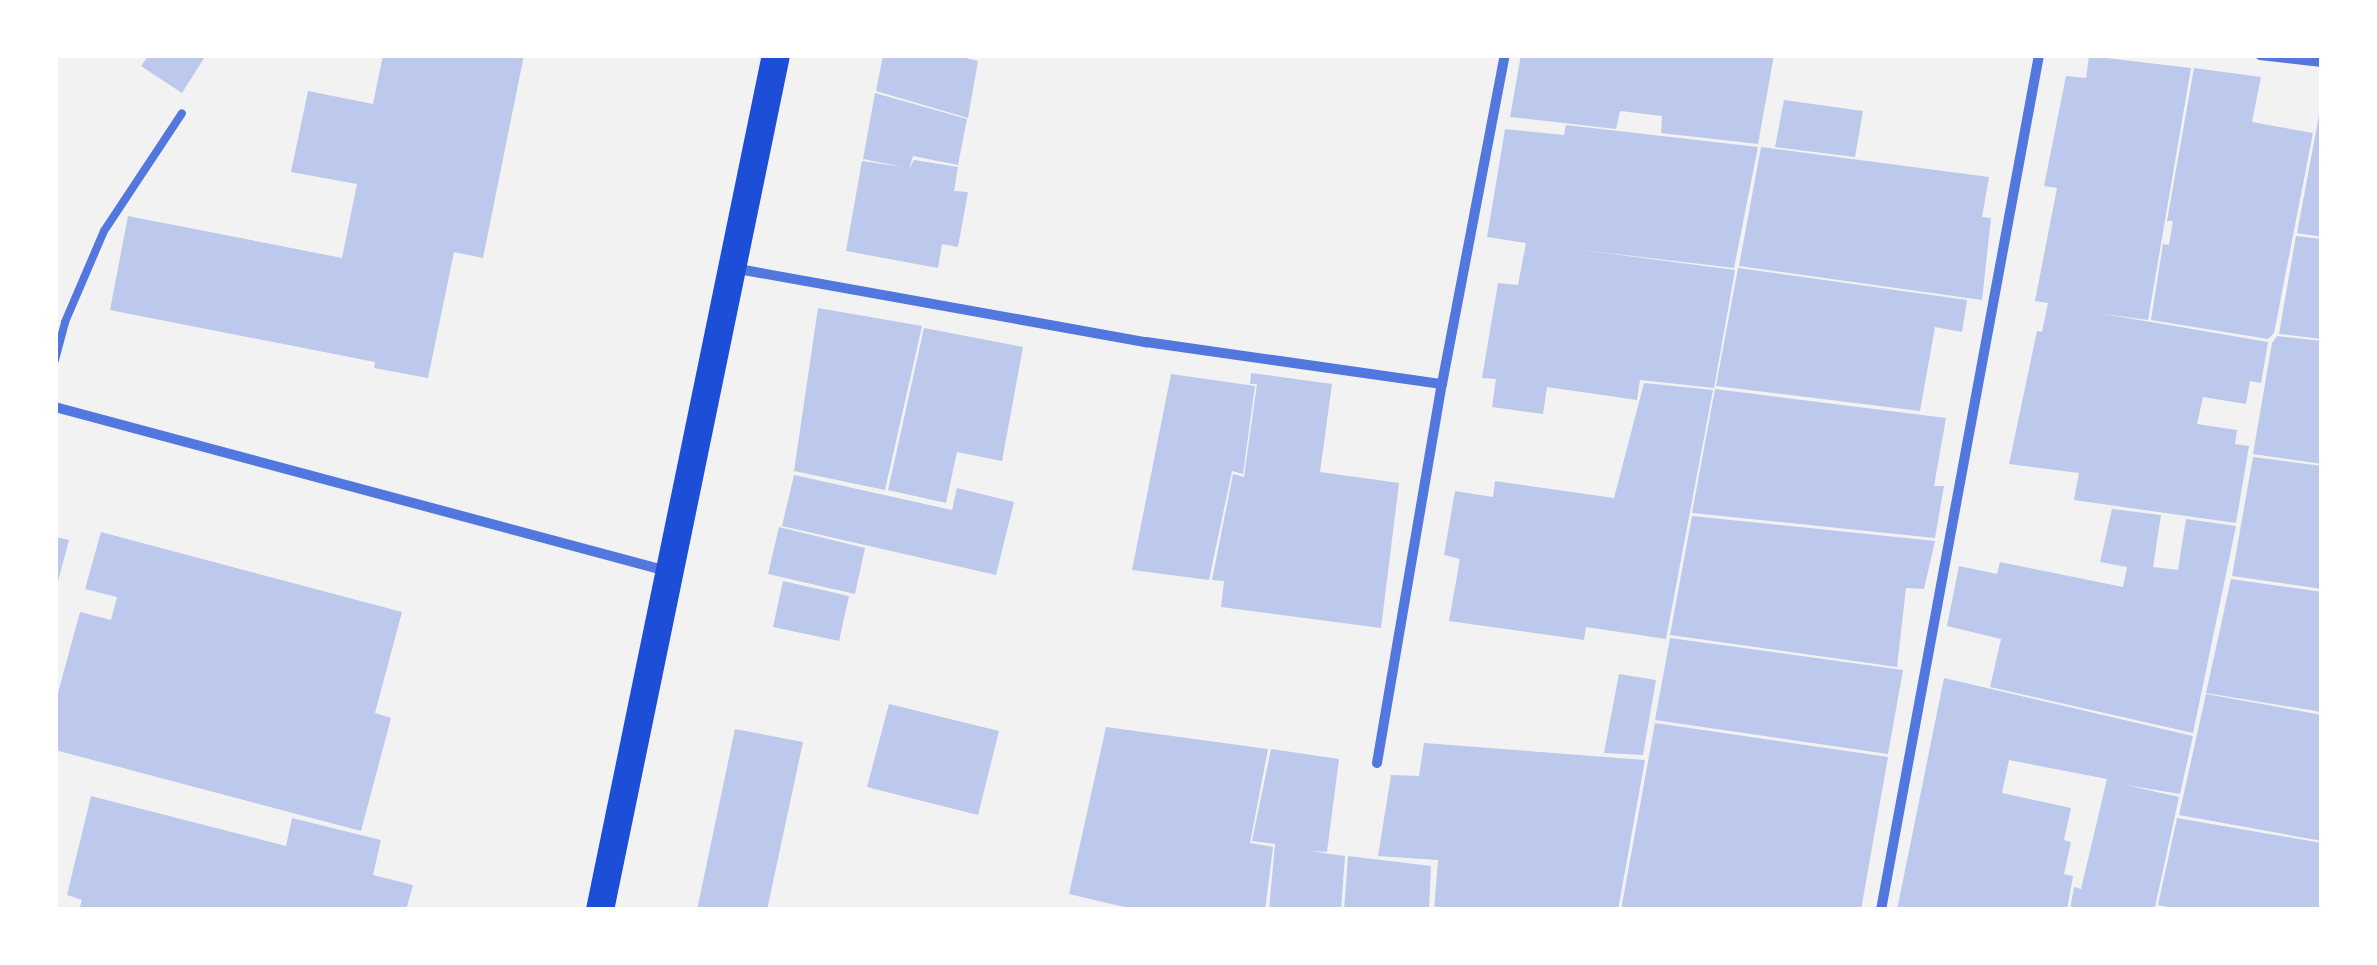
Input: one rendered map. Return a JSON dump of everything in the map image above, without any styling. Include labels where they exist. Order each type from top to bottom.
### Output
[{"type":"highway","points":[[600,910],[776,55]]},
{"type":"street","points":[[1377,763],[1442,384],[1505,55]]},
{"type":"street","points":[[1882,910],[2039,55]]},
{"type":"street","points":[[2260,55],[2322,62]]},
{"type":"street","points":[[732,268],[1146,342],[1442,384]]},
{"type":"street","points":[[55,406],[668,572]]},
{"type":"lane","points":[[55,360],[65,322],[104,231],[182,114]]},
{"type":"building","points":[[149,55],[206,55],[182,93],[141,66]]},
{"type":"building","points":[[383,55],[524,55],[483,258],[454,252],[428,378],[374,368],[375,362],[110,310],[128,216],[342,258],[357,184],[291,172],[308,91],[373,104]]},
{"type":"building","points":[[883,55],[953,55],[978,61],[968,118],[876,91]]},
{"type":"building","points":[[1521,55],[1774,55],[1758,144],[1661,133],[1662,116],[1620,111],[1616,129],[1510,117]]},
{"type":"building","points":[[2089,56],[2191,68],[2148,320],[2098,313],[2268,342],[2261,383],[2250,381],[2246,404],[2203,397],[2197,424],[2237,430],[2235,444],[2249,446],[2236,523],[2074,500],[2079,473],[2009,464],[2037,331],[2042,332],[2048,303],[2035,301],[2057,188],[2044,186],[2066,76],[2086,78]]},
{"type":"building","points":[[2194,68],[2261,77],[2252,122],[2313,133],[2274,333],[2268,339],[2151,320],[2163,244],[2169,245],[2173,221],[2167,221]]},
{"type":"building","points":[[875,93],[967,119],[958,165],[913,156],[909,169],[914,160],[958,167],[954,191],[968,192],[958,247],[942,244],[938,268],[846,251],[862,161],[903,167],[863,159]]},
{"type":"building","points":[[1784,100],[1863,111],[1855,157],[1775,147]]},
{"type":"building","points":[[2322,110],[2322,237],[2297,233]]},
{"type":"building","points":[[1566,125],[1758,147],[1734,268],[1574,249],[1735,270],[1714,388],[1640,380],[1637,400],[1547,387],[1543,414],[1492,407],[1496,379],[1482,378],[1498,283],[1518,285],[1526,243],[1487,237],[1505,129],[1564,135]]},
{"type":"building","points":[[1761,147],[1989,177],[1982,217],[1991,218],[1982,300],[1739,266]]},
{"type":"building","points":[[2296,236],[2322,239],[2322,339],[2279,334]]},
{"type":"building","points":[[1738,268],[1967,300],[1962,332],[1935,327],[1920,411],[1716,386]]},
{"type":"building","points":[[818,308],[922,326],[885,490],[794,471]]},
{"type":"building","points":[[924,328],[1023,347],[1002,461],[957,452],[946,503],[888,490]]},
{"type":"building","points":[[2277,336],[2322,341],[2322,464],[2253,454],[2272,343]]},
{"type":"building","points":[[1251,373],[1332,384],[1320,472],[1399,483],[1381,628],[1221,607],[1224,581],[1212,580],[1233,474],[1244,477],[1257,384],[1250,384]]},
{"type":"building","points":[[1171,374],[1255,386],[1243,474],[1232,471],[1209,580],[1132,570]]},
{"type":"building","points":[[1644,383],[1713,390],[1666,639],[1586,627],[1584,640],[1449,621],[1460,559],[1444,555],[1455,491],[1493,497],[1495,481],[1614,498]]},
{"type":"building","points":[[1715,389],[1946,418],[1934,486],[1944,486],[1935,538],[1692,513]]},
{"type":"building","points":[[2253,457],[2322,466],[2322,589],[2232,576]]},
{"type":"building","points":[[794,475],[952,510],[957,488],[1014,502],[996,575],[782,526]]},
{"type":"building","points":[[2112,509],[2161,515],[2153,567],[2178,570],[2186,519],[2236,526],[2193,733],[1990,687],[2001,639],[1947,626],[1959,566],[1997,574],[2000,562],[2123,587],[2127,567],[2100,562]]},
{"type":"building","points":[[1692,516],[1935,541],[1924,589],[1906,588],[1897,667],[1670,635]]},
{"type":"building","points":[[779,527],[865,548],[855,594],[768,574]]},
{"type":"building","points":[[101,532],[402,612],[375,713],[391,718],[361,831],[55,750],[55,704],[80,612],[111,620],[117,597],[85,589]]},
{"type":"building","points":[[55,537],[69,540],[56,589],[55,589]]},
{"type":"building","points":[[2231,579],[2322,592],[2322,712],[2206,693]]},
{"type":"building","points":[[783,581],[849,596],[839,641],[773,627]]},
{"type":"building","points":[[1670,638],[1903,670],[1888,754],[1655,720]]},
{"type":"building","points":[[1619,674],[1656,680],[1643,755],[1604,753]]},
{"type":"building","points":[[1944,678],[2193,736],[2180,794],[2126,785],[2179,797],[2155,907],[2162,910],[2070,910],[2074,887],[2081,889],[2107,779],[2009,760],[2002,793],[2071,808],[2064,840],[2071,842],[2064,874],[2073,876],[2067,910],[1897,910]]},
{"type":"building","points":[[2206,694],[2322,715],[2322,841],[2179,815]]},
{"type":"building","points":[[889,704],[999,731],[978,815],[867,787]]},
{"type":"building","points":[[1655,723],[1888,757],[1861,910],[1621,910]]},
{"type":"building","points":[[1106,727],[1268,749],[1250,843],[1273,847],[1265,910],[1137,910],[1069,894]]},
{"type":"building","points":[[735,729],[803,742],[767,910],[697,910]]},
{"type":"building","points":[[1424,743],[1645,760],[1618,910],[1434,910],[1438,860],[1378,856],[1391,775],[1419,776]]},
{"type":"building","points":[[1271,749],[1339,759],[1327,852],[1309,851],[1345,856],[1341,910],[1269,910],[1275,844],[1252,841]]},
{"type":"building","points":[[91,796],[286,846],[292,818],[381,840],[373,875],[413,885],[406,910],[79,910],[82,900],[67,895]]},
{"type":"building","points":[[2177,818],[2322,843],[2322,910],[2182,910],[2158,905]]},
{"type":"building","points":[[1348,856],[1431,866],[1429,910],[1344,910]]}]
